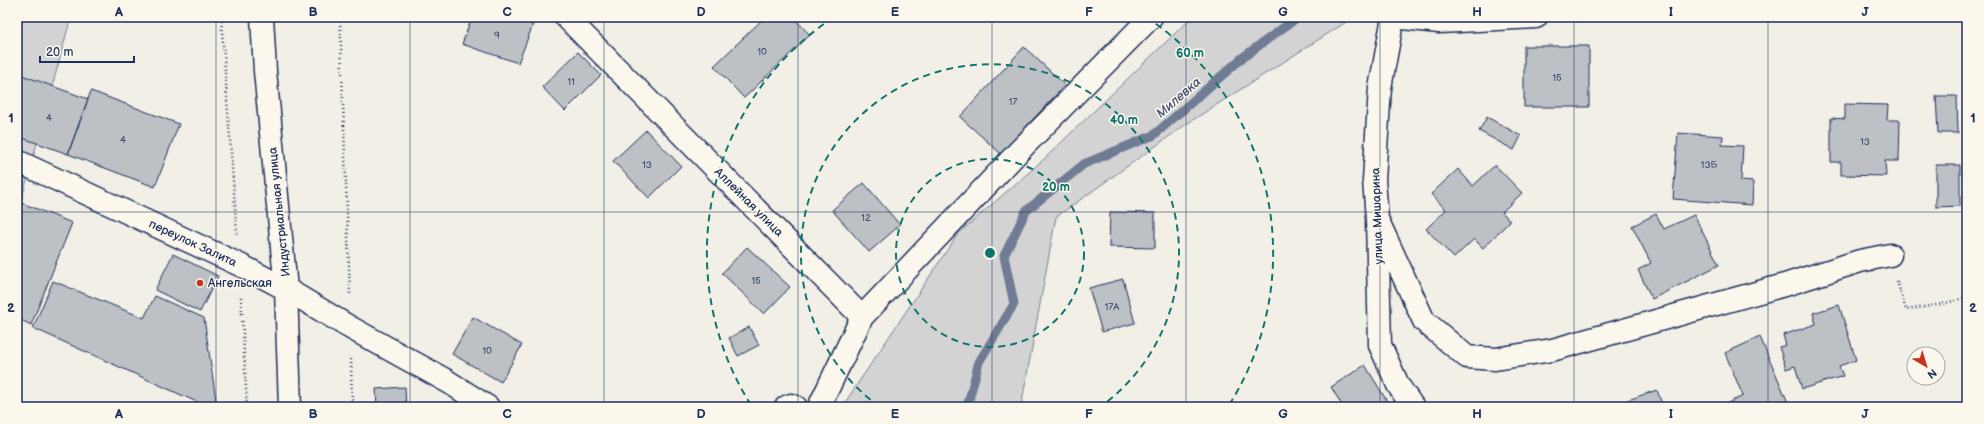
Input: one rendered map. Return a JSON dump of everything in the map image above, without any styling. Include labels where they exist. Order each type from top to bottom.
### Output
[{"type":"street","name":"Индустриальная улица","points":[[262,17],[265,71],[286,289],[290,407]]},
{"type":"street","points":[[819,407],[862,317],[1020,150],[1151,17]]},
{"type":"street","points":[[1393,17],[1439,22],[1536,17]]},
{"type":"street","name":"улица Мишарина","points":[[1393,17],[1380,88],[1374,180],[1378,219],[1380,345],[1398,385],[1413,407]]},
{"type":"street","name":"Аллейная улица","points":[[574,20],[862,317]]},
{"type":"street","name":"переулок Залита","points":[[17,161],[240,265],[286,289],[351,328],[447,381],[488,407]]},
{"type":"street","points":[[1378,219],[1424,321],[1467,357],[1496,359],[1552,350],[1788,284],[1860,261],[1890,255]]},
{"type":"street","points":[[786,407],[791,405],[796,407]]},
{"type":"path","points":[[221,17],[240,265],[247,407]]},
{"type":"path","points":[[340,17],[351,328],[352,407]]},
{"type":"path","points":[[1890,255],[1906,310],[1942,304],[1967,296]]},
{"type":"shaded area","points":[[17,17],[71,17],[21,202],[17,201]]},
{"type":"shaded area","points":[[1192,17],[1354,17],[1188,123],[1056,217],[1021,407],[842,407],[958,234],[1043,160]]},
{"type":"building","points":[[472,17],[510,17],[533,25],[518,63],[462,44]]},
{"type":"building","points":[[765,17],[793,17],[810,35],[744,98],[714,66]]},
{"type":"building","points":[[1524,46],[1589,46],[1589,107],[1524,107]]},
{"type":"building","points":[[1024,47],[1065,85],[1001,154],[960,117]]},
{"type":"building","points":[[578,52],[601,75],[565,111],[542,87]]},
{"type":"building","points":[[19,74],[88,99],[68,154],[17,136],[17,78]]},
{"type":"building","points":[[91,91],[179,124],[155,187],[68,154]]},
{"type":"building","points":[[1936,96],[1957,96],[1958,133],[1938,133]]},
{"type":"building","points":[[1845,104],[1888,105],[1887,120],[1900,120],[1899,161],[1885,161],[1886,176],[1841,175],[1841,162],[1831,162],[1831,118],[1845,119]]},
{"type":"building","points":[[1487,117],[1521,136],[1514,150],[1479,131]]},
{"type":"building","points":[[646,130],[681,166],[649,198],[613,161]]},
{"type":"building","points":[[1678,133],[1723,136],[1722,145],[1743,146],[1741,181],[1753,182],[1752,205],[1673,199]]},
{"type":"building","points":[[1495,165],[1522,193],[1502,212],[1510,221],[1483,248],[1474,239],[1454,258],[1426,229],[1446,210],[1431,194],[1458,169],[1473,186]]},
{"type":"building","points":[[1936,165],[1960,165],[1960,206],[1936,207]]},
{"type":"building","points":[[864,183],[900,225],[869,252],[832,210]]},
{"type":"building","points":[[17,201],[72,223],[31,325],[17,318]]},
{"type":"building","points":[[1110,212],[1155,213],[1155,248],[1109,247]]},
{"type":"building","points":[[1656,214],[1664,229],[1694,215],[1719,265],[1652,299],[1638,270],[1651,263],[1632,226]]},
{"type":"building","points":[[747,247],[790,287],[764,314],[722,273]]},
{"type":"building","points":[[173,254],[218,276],[200,312],[155,290]]},
{"type":"building","points":[[1123,279],[1135,323],[1102,332],[1089,288]]},
{"type":"building","points":[[53,281],[144,318],[155,296],[204,318],[217,407],[208,407],[33,328]]},
{"type":"building","points":[[1839,305],[1856,360],[1839,366],[1843,376],[1802,389],[1795,366],[1786,369],[1779,347],[1786,345],[1783,335],[1816,324],[1813,313]]},
{"type":"building","points":[[473,317],[522,345],[501,382],[452,354]]},
{"type":"building","points":[[749,327],[759,345],[738,356],[729,338]]},
{"type":"building","points":[[1760,337],[1790,407],[1719,407],[1743,396],[1725,353]]},
{"type":"building","points":[[1365,365],[1390,406],[1343,407],[1331,387]]},
{"type":"building","points":[[405,387],[406,407],[377,407],[376,389]]},
{"type":"building","points":[[1657,390],[1663,407],[1610,406]]},
{"type":"waterway","name":"Милевка","points":[[967,407],[979,362],[1014,304],[1004,256],[1026,211],[1084,164],[1154,135],[1242,58],[1298,17]]},
{"type":"place","name":"Ангельская","points":[[200,283]]}]
